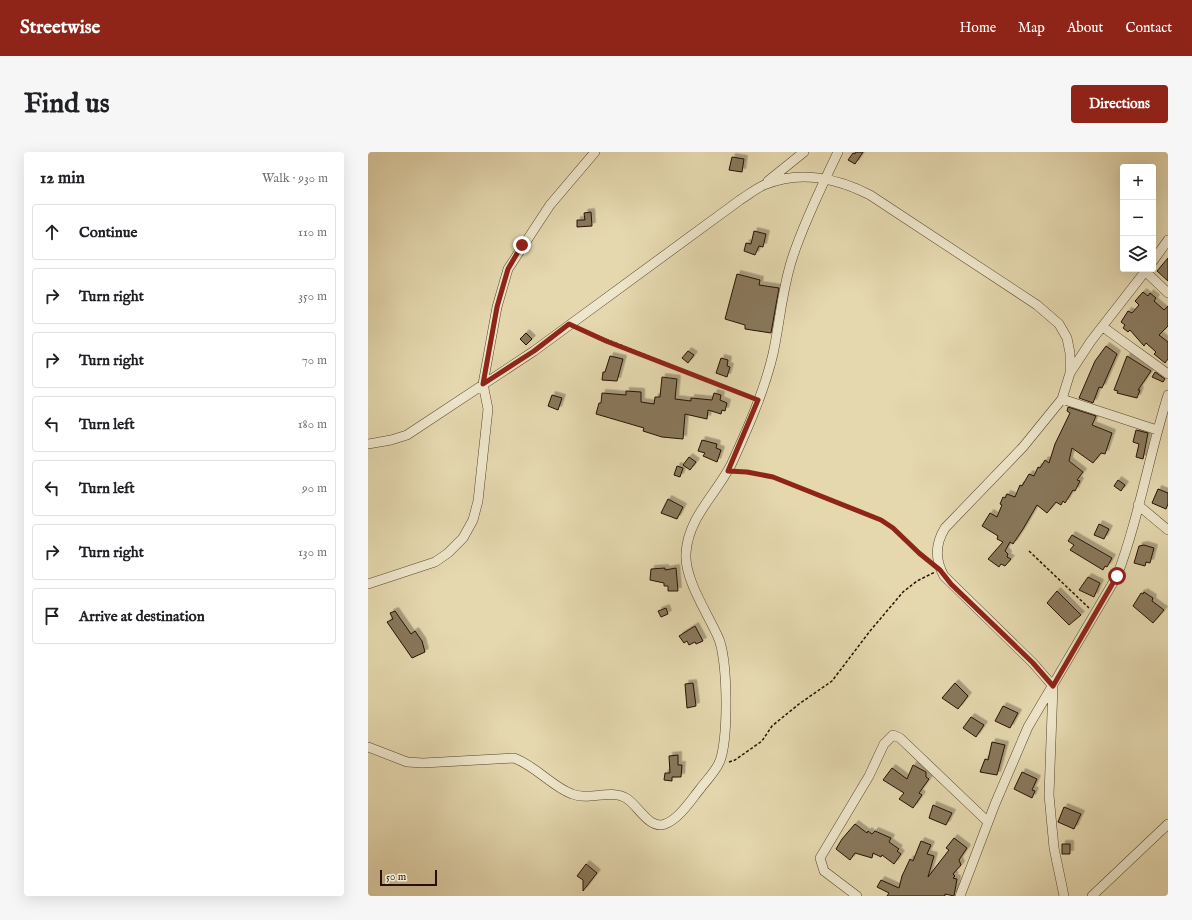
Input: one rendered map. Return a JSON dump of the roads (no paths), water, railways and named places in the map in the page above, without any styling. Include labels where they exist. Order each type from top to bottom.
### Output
[{"type":"street","points":[[368,584],[435,562],[448,553],[466,532],[473,520],[478,501],[488,409],[483,384],[497,307],[508,269],[550,205],[595,152]]},
{"type":"street","points":[[368,444],[392,440],[407,434],[534,351],[740,200],[763,186],[804,152]]},
{"type":"street","points":[[368,747],[407,762],[423,763],[514,758],[528,765],[573,794],[589,797],[616,795],[623,796],[630,801],[648,820],[655,824],[661,825],[675,818],[719,764],[724,734],[726,674],[724,653],[694,585],[685,556],[687,544],[695,520],[728,471],[758,400],[772,358],[792,258],[805,224],[838,152]]},
{"type":"street","points":[[763,186],[794,177],[826,178],[851,185],[870,195],[1037,305],[1059,324],[1066,338],[1070,353],[1070,373]]},
{"type":"street","points":[[1156,259],[1165,252],[1168,240]]},
{"type":"street","points":[[1064,896],[1054,848],[1049,795],[1053,686],[1033,663],[951,584],[940,570],[937,555],[938,545],[945,528],[1023,447],[1062,399],[1070,373],[1091,341],[1144,272]]},
{"type":"street","points":[[1148,272],[1168,293]]},
{"type":"street","points":[[1103,327],[1168,374]]},
{"type":"street","points":[[960,896],[988,822],[1028,727],[1117,576],[1168,395]]},
{"type":"street","points":[[1062,399],[1157,430]]},
{"type":"street","points":[[1138,505],[1168,530]]},
{"type":"street","points":[[857,896],[824,871],[820,858],[869,776],[884,744],[893,735],[900,738],[988,822]]},
{"type":"street","points":[[1092,896],[1168,824]]}]
